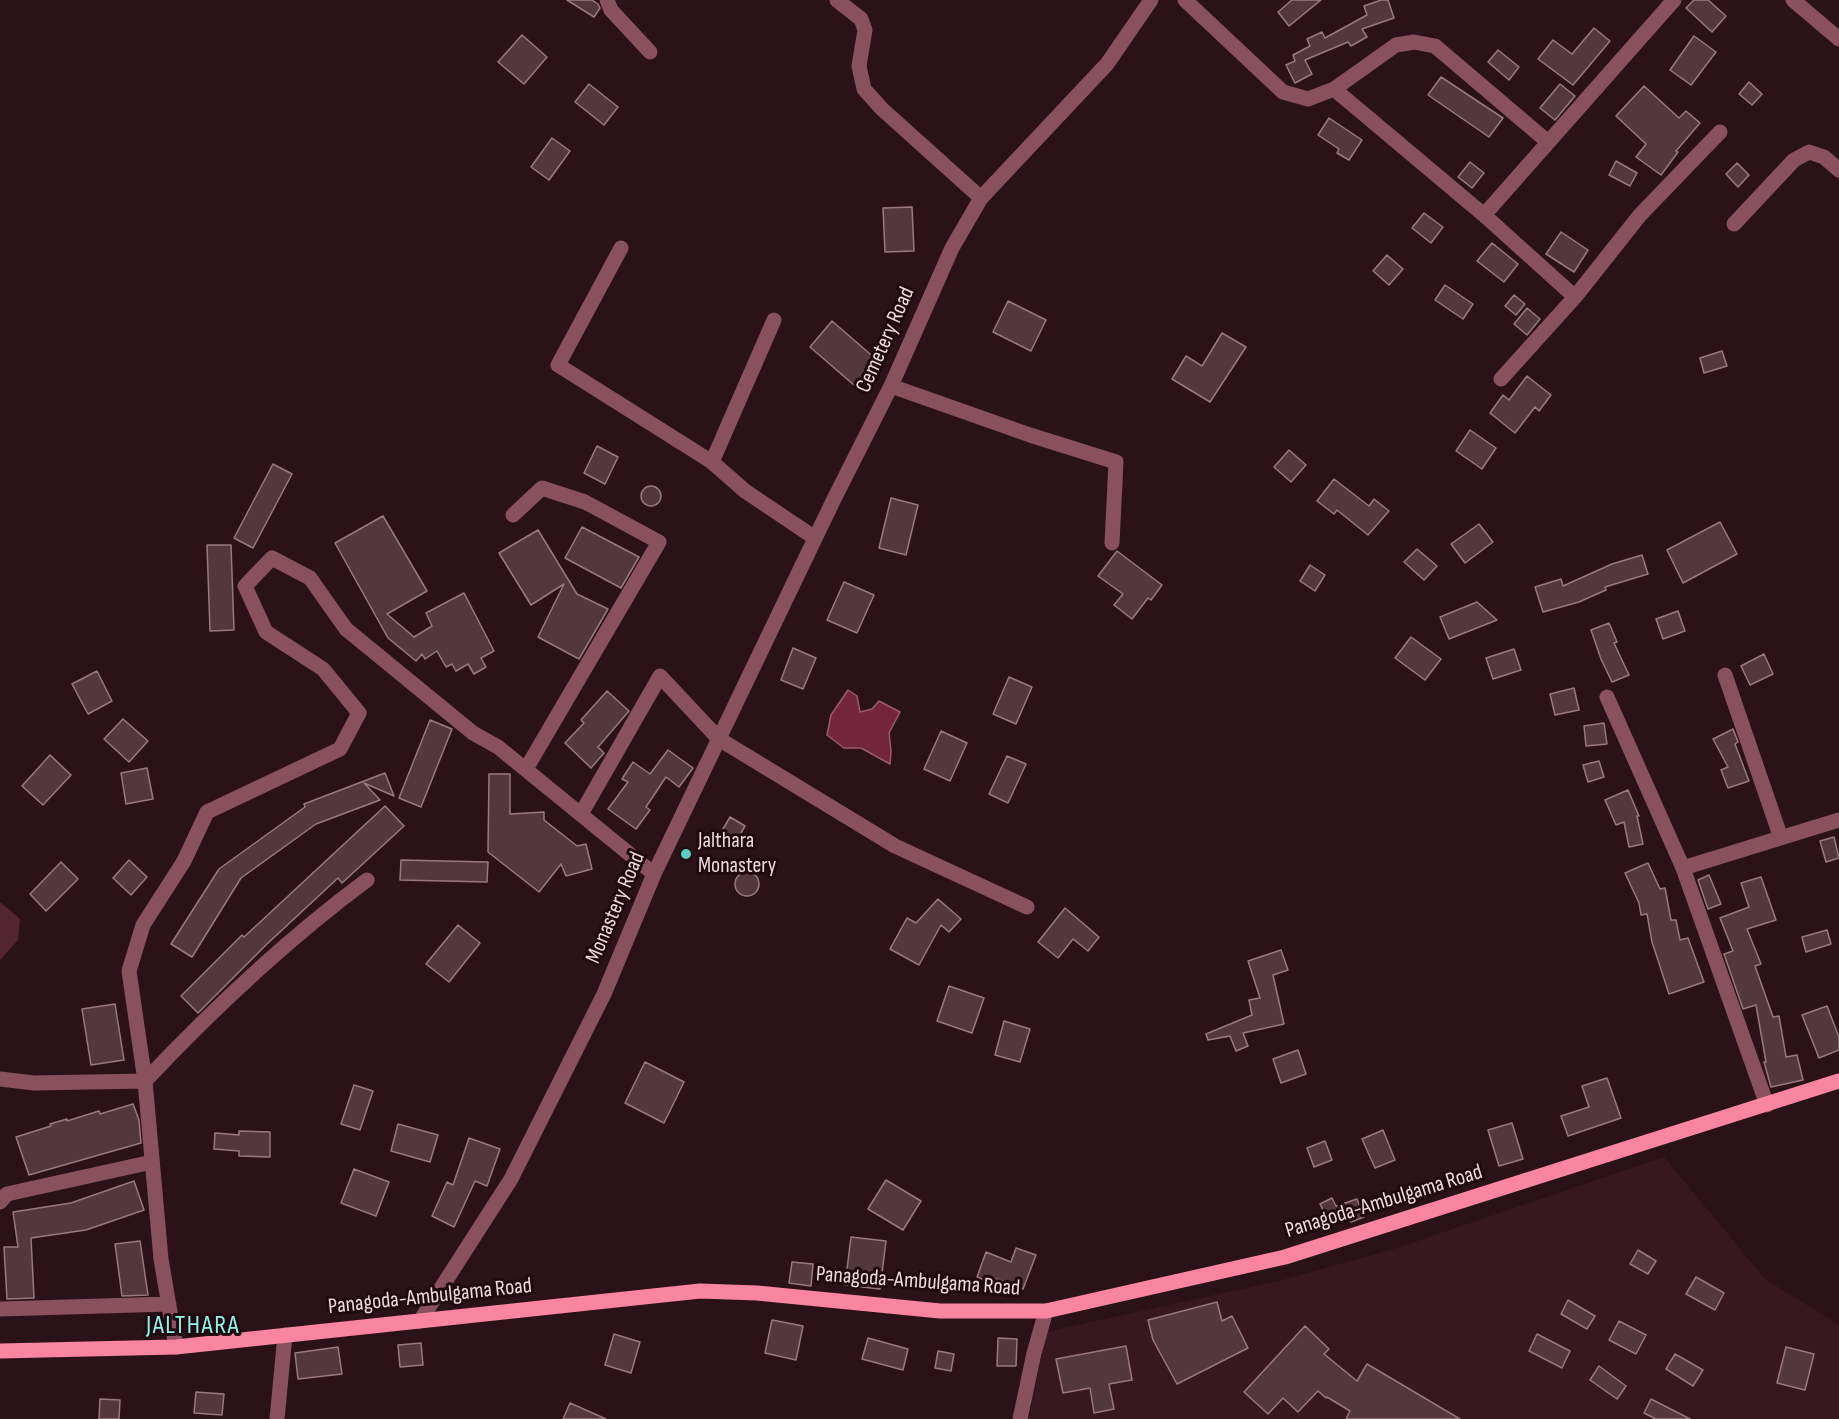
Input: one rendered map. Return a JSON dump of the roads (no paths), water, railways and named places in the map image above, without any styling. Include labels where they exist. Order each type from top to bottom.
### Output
[{"type":"main road","name":"Panagoda-Ambulgama Road","points":[[0,1351],[176,1347],[699,1291],[757,1293],[940,1311],[1046,1311],[1285,1257],[1839,1081]]},
{"type":"street","points":[[607,0],[611,10],[650,52]]},
{"type":"street","points":[[837,0],[861,19],[865,30],[859,66],[864,89],[882,109],[981,198]]},
{"type":"street","name":"Cemetery Road","points":[[833,501],[891,386],[952,248],[981,198],[1107,64],[1151,0]]},
{"type":"street","points":[[1185,0],[1283,92],[1308,99],[1334,89],[1396,45],[1414,42],[1435,46],[1548,141]]},
{"type":"street","points":[[1484,214],[1674,0]]},
{"type":"street","points":[[1793,0],[1839,39]]},
{"type":"street","points":[[1334,89],[1484,214],[1575,297]]},
{"type":"street","points":[[1501,379],[1575,297],[1640,215],[1720,132]]},
{"type":"street","points":[[1734,224],[1794,160],[1809,152],[1824,157],[1839,170]]},
{"type":"street","points":[[621,248],[558,365],[712,462],[745,492],[815,538]]},
{"type":"street","points":[[712,462],[774,320]]},
{"type":"street","points":[[891,386],[1030,435],[1116,462],[1112,543]]},
{"type":"street","points":[[513,515],[542,488],[585,502],[659,542],[526,769]]},
{"type":"street","name":"Monastery Road","points":[[420,1321],[511,1179],[604,994],[654,874],[833,501]]},
{"type":"street","points":[[176,1347],[161,1259],[145,1081],[129,971],[142,925],[184,861],[207,812],[340,748],[359,713],[323,669],[266,632],[244,586],[272,558],[310,578],[346,629],[473,733],[498,747],[526,769],[654,874]]},
{"type":"street","points":[[1725,675],[1780,838]]},
{"type":"street","points":[[581,814],[660,676],[718,739],[894,846],[1027,907]]},
{"type":"street","points":[[1607,698],[1683,868],[1767,1105]]},
{"type":"street","points":[[1683,868],[1839,820]]},
{"type":"street","points":[[0,1079],[34,1083],[145,1081],[205,1018],[319,916],[367,880]]},
{"type":"street","points":[[1,1201],[8,1194],[152,1162]]},
{"type":"street","points":[[0,1309],[169,1304]]},
{"type":"street","points":[[1020,1419],[1034,1353],[1046,1311]]},
{"type":"street","points":[[277,1419],[285,1335]]},
{"type":"place","name":"Jalthara Monastery","points":[[686,854]]},
{"type":"district","name":"JALTHARA","points":[[193,1326]]}]
